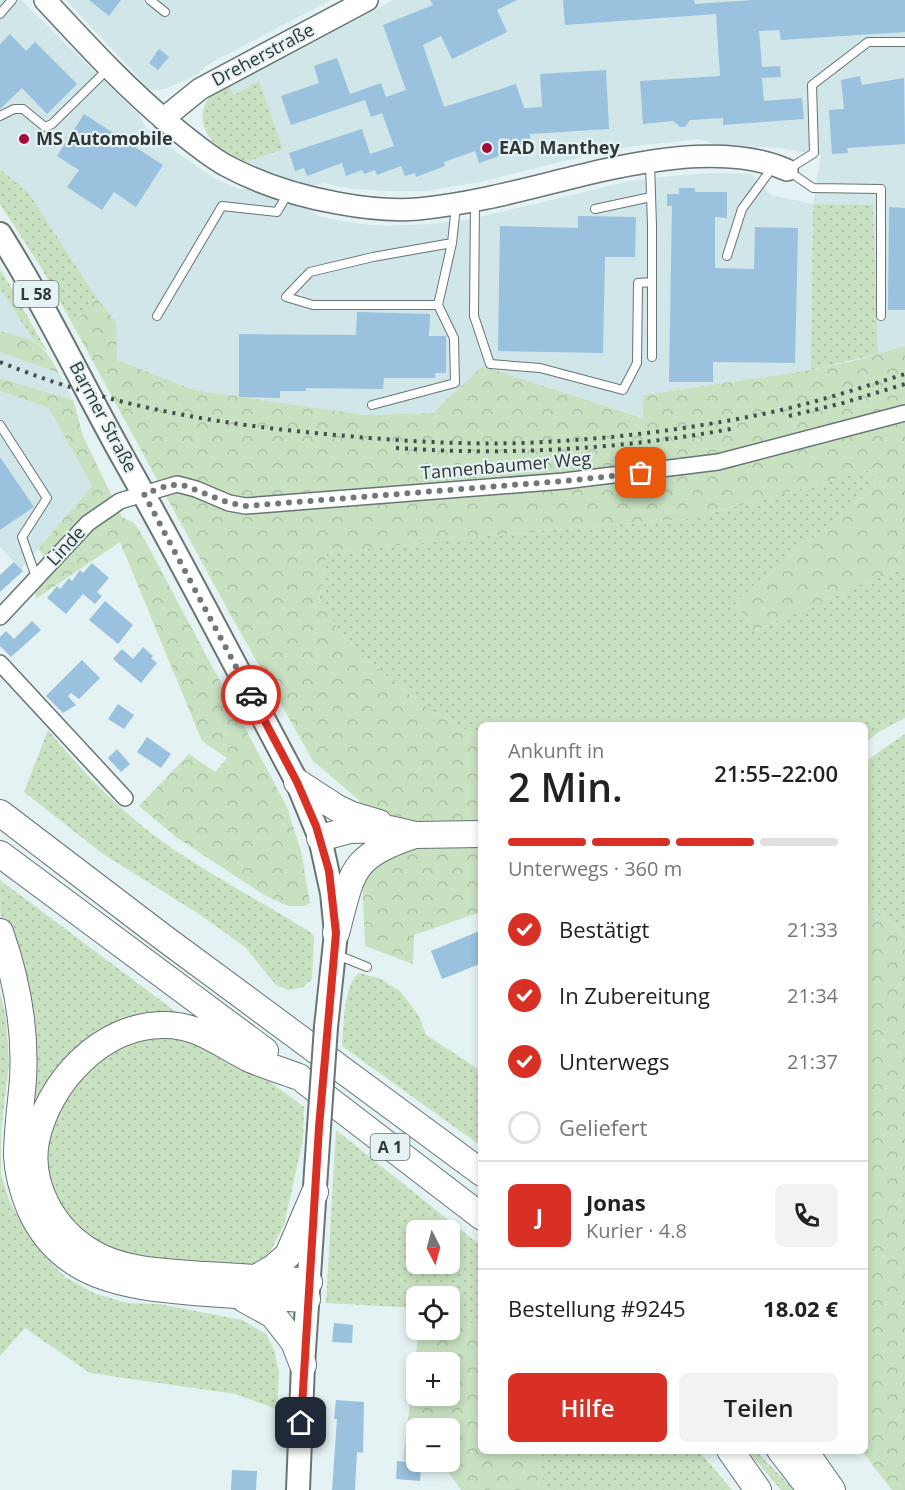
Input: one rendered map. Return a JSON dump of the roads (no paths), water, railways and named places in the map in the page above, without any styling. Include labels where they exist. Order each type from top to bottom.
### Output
[{"type":"highway","points":[[300,788],[359,818],[375,820],[388,837]]},
{"type":"highway","name":"A 1","points":[[0,813],[164,939],[470,1161]]},
{"type":"highway","points":[[322,845],[415,835],[478,834]]},
{"type":"highway","points":[[335,943],[348,885],[353,874],[365,858],[388,837]]},
{"type":"highway","name":"A 1","points":[[0,854],[478,1214]]},
{"type":"highway","points":[[0,932],[12,964],[22,1029],[22,1080],[17,1157],[20,1180],[28,1204],[45,1236],[59,1251],[77,1264],[98,1275],[119,1282],[153,1288],[247,1287],[308,1290]]},
{"type":"highway","points":[[299,1077],[251,1059],[219,1040],[192,1029],[166,1025],[144,1026],[122,1033],[103,1044],[70,1072],[51,1102],[36,1142],[35,1160],[37,1178],[50,1211],[60,1227],[75,1241],[110,1261],[247,1287],[294,1342],[303,1365]]},
{"type":"highway","points":[[247,1287],[288,1255],[315,1192]]},
{"type":"highway","points":[[733,1454],[758,1490]]},
{"type":"highway","points":[[783,1454],[811,1490]]},
{"type":"highway","points":[[807,1454],[832,1490]]},
{"type":"main road","name":"Barmer Straße","points":[[0,234],[21,268],[144,494],[300,788]]},
{"type":"main road","name":"L 58","points":[[298,1490],[303,1365],[319,1127],[335,943],[332,893],[322,845],[300,788]]},
{"type":"street","points":[[45,0],[131,91],[191,142],[224,164],[258,181],[288,192],[347,205],[415,209],[466,203],[650,162],[699,157],[731,157],[781,167]]},
{"type":"street","name":"Dreherstraße","points":[[164,118],[200,89],[367,0]]},
{"type":"street","name":"Tannenbaumer Weg","points":[[144,494],[169,485],[183,485],[229,503],[246,506],[610,477],[718,462],[905,413]]},
{"type":"street","name":"Linde","points":[[0,617],[88,523],[120,501],[144,494]]},
{"type":"street","points":[[0,663],[125,798]]},
{"type":"lane","points":[[0,14],[12,0]]},
{"type":"lane","points":[[150,0],[165,12]]},
{"type":"lane","points":[[727,256],[742,209],[781,167],[814,153],[812,85],[868,42],[905,42]]},
{"type":"lane","points":[[0,116],[14,109],[23,109],[45,127],[52,124],[109,68]]},
{"type":"lane","points":[[650,162],[652,357]]},
{"type":"lane","points":[[781,167],[813,188],[881,189],[881,316]]},
{"type":"lane","points":[[157,316],[222,206],[277,212],[288,192]]},
{"type":"lane","points":[[595,209],[651,197]]},
{"type":"lane","points":[[466,203],[474,316],[490,364],[540,368],[622,390],[637,363],[638,283],[652,282]]},
{"type":"lane","points":[[372,405],[455,383],[454,338],[438,305],[452,243],[466,203]]},
{"type":"lane","points":[[438,305],[312,305],[286,297],[309,272],[373,257],[452,243]]},
{"type":"lane","points":[[0,425],[47,498],[22,537],[37,579]]},
{"type":"lane","points":[[335,943],[367,967]]},
{"type":"railway","points":[[0,362],[100,396],[191,416],[315,433],[407,441],[468,443],[530,443],[585,439],[709,424],[795,406],[905,374]]},
{"type":"railway","points":[[789,416],[843,403],[905,384]]},
{"type":"railway","points":[[396,448],[481,451],[567,449],[652,441],[736,428]]},
{"type":"place","name":"MS Automobile","points":[[24,139]]},
{"type":"place","name":"EAD Manthey","points":[[487,148]]}]
